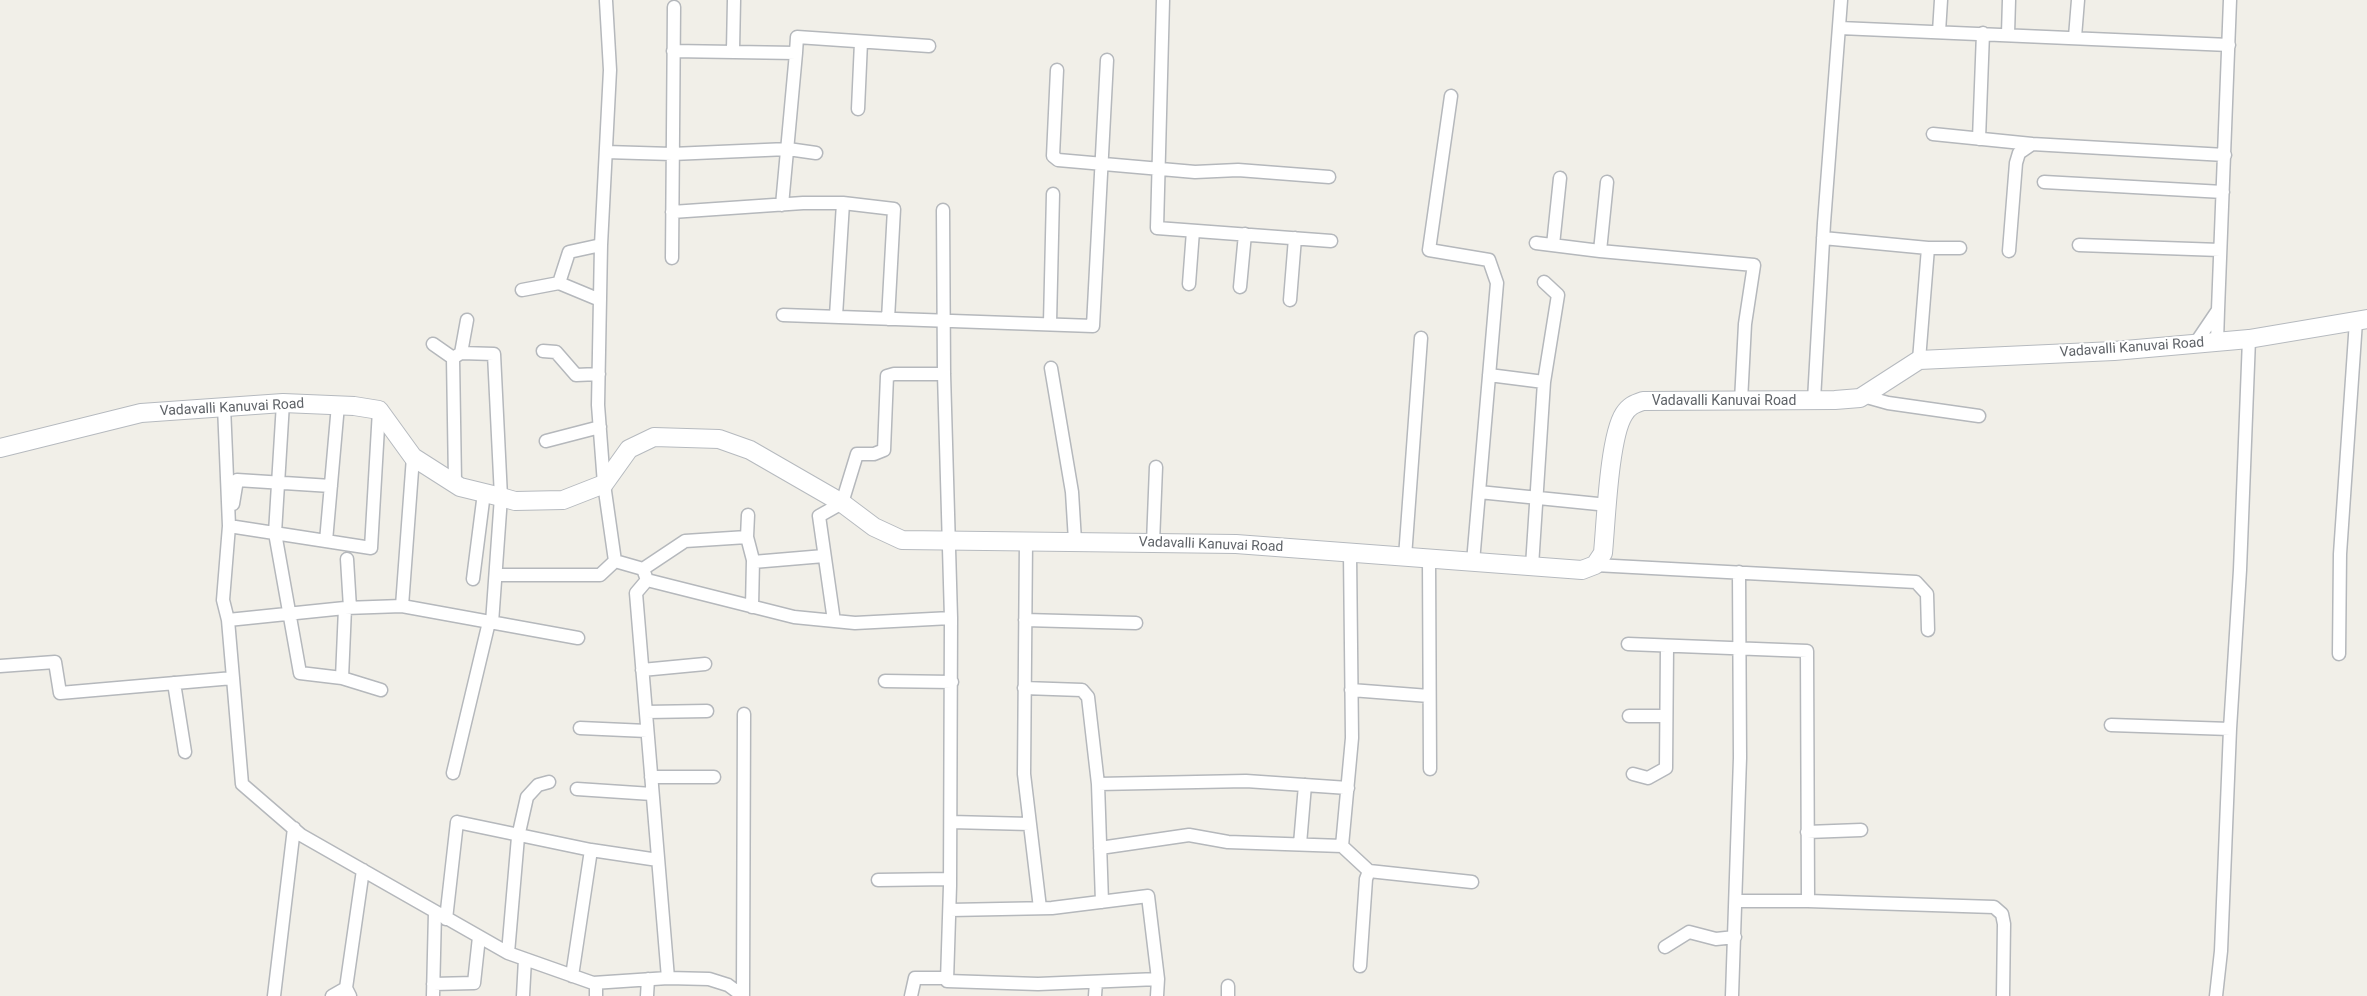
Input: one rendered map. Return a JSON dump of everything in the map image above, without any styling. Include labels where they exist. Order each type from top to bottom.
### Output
[{"type":"street","points":[[733,50],[734,0]]},
{"type":"street","points":[[1163,0],[1157,228],[1331,241]]},
{"type":"street","points":[[1814,400],[1823,238],[1841,0]]},
{"type":"street","points":[[1939,32],[1941,0]]},
{"type":"street","points":[[2008,34],[2009,0]]},
{"type":"street","points":[[2075,38],[2078,0]]},
{"type":"street","points":[[2217,342],[2230,0]]},
{"type":"street","points":[[606,1],[610,70],[601,244],[599,374],[604,484],[615,561]]},
{"type":"street","points":[[672,258],[674,7]]},
{"type":"street","points":[[1840,28],[2228,45]]},
{"type":"street","points":[[1979,139],[1983,34]]},
{"type":"street","points":[[782,204],[797,37],[929,46]]},
{"type":"street","points":[[858,109],[861,42]]},
{"type":"street","points":[[673,52],[733,50],[796,53]]},
{"type":"street","points":[[783,315],[1093,326],[1107,60]]},
{"type":"street","points":[[1057,70],[1053,156],[1058,160],[1101,166],[1195,172],[1238,170],[1328,177]]},
{"type":"street","points":[[1451,96],[1429,250],[1489,260],[1497,282],[1473,562]]},
{"type":"street","points":[[1933,134],[2032,144],[2225,155]]},
{"type":"street","points":[[2009,251],[2016,163],[2019,153],[2032,144]]},
{"type":"street","points":[[606,152],[672,154],[788,149],[816,153]]},
{"type":"street","points":[[1553,246],[1560,178]]},
{"type":"street","points":[[1600,251],[1607,182]]},
{"type":"street","points":[[2044,182],[2223,192]]},
{"type":"street","points":[[1050,324],[1053,194]]},
{"type":"street","points":[[672,212],[782,204],[843,203],[894,209],[888,319]]},
{"type":"street","points":[[836,316],[843,203]]},
{"type":"street","points":[[942,210],[952,682],[950,910],[947,981],[1038,984],[1158,979]]},
{"type":"street","points":[[1189,284],[1193,230]]},
{"type":"street","points":[[1240,287],[1245,234]]},
{"type":"street","points":[[1290,300],[1295,238]]},
{"type":"street","points":[[1823,238],[1928,248],[1960,248]]},
{"type":"street","points":[[1536,243],[1600,251],[1754,265],[1745,324],[1741,401]]},
{"type":"street","points":[[559,283],[568,252],[601,244]]},
{"type":"street","points":[[2079,245],[2220,250]]},
{"type":"street","points":[[1919,360],[1928,248]]},
{"type":"street","points":[[1532,566],[1544,382],[1558,295],[1544,282]]},
{"type":"street","points":[[522,290],[559,283],[600,300]]},
{"type":"street","points":[[2195,344],[2218,310]]},
{"type":"street","points":[[455,482],[457,356],[467,320]]},
{"type":"street","points":[[2339,654],[2340,554],[2361,320]]},
{"type":"street","name":"Vadavalli Kanuvai Road","points":[[604,484],[629,449],[654,437],[719,439],[750,450],[842,503],[874,527],[902,540],[1236,544],[1582,570],[1595,565],[1603,552],[1615,442],[1623,416],[1631,405],[1643,401],[1834,400],[1863,396],[1919,360],[2114,351],[2195,344],[2249,339],[2361,320]]},
{"type":"street","points":[[1405,557],[1420,338]]},
{"type":"street","points":[[2216,996],[2240,570],[2249,339]]},
{"type":"street","points":[[433,344],[457,356],[494,354],[493,495],[496,575],[491,623],[453,773]]},
{"type":"street","points":[[543,351],[556,352],[576,375],[599,374]]},
{"type":"street","points":[[1051,368],[1072,492],[1075,541]]},
{"type":"street","points":[[834,621],[819,516],[842,503],[857,454],[874,454],[884,450],[887,376],[894,374],[944,374]]},
{"type":"street","points":[[1489,375],[1544,382]]},
{"type":"street","points":[[1863,396],[1888,403],[1979,416]]},
{"type":"street","points":[[283,402],[275,533],[291,613],[300,673],[342,678],[381,690]]},
{"type":"street","name":"Vadavalli Kanuvai Road","points":[[0,448],[141,413],[283,402],[338,405],[379,410]]},
{"type":"street","points":[[326,541],[338,405]]},
{"type":"street","points":[[224,406],[229,526],[223,600],[228,620],[242,784],[294,828],[440,916],[508,953],[572,976],[596,990],[648,979],[709,979],[728,985],[743,995]]},
{"type":"street","points":[[379,410],[413,457],[455,482],[460,487],[515,500],[564,500],[604,484]]},
{"type":"street","points":[[229,526],[371,548],[379,410]]},
{"type":"street","points":[[546,441],[600,427]]},
{"type":"street","points":[[402,606],[413,457]]},
{"type":"street","points":[[1153,543],[1156,467]]},
{"type":"street","points":[[233,505],[237,480],[330,486]]},
{"type":"street","points":[[1479,492],[1608,505]]},
{"type":"street","points":[[473,579],[493,495]]},
{"type":"street","points":[[748,515],[747,537],[753,562],[752,607]]},
{"type":"street","points":[[668,978],[636,593],[645,575],[685,541],[747,537]]},
{"type":"street","points":[[1026,541],[1024,774],[1040,908]]},
{"type":"street","points":[[1342,846],[1352,738],[1350,553]]},
{"type":"street","points":[[753,562],[824,556]]},
{"type":"street","points":[[342,678],[347,608],[347,559]]},
{"type":"street","points":[[1429,559],[1430,769]]},
{"type":"street","points":[[496,575],[600,574],[615,561]]},
{"type":"street","points":[[615,561],[645,575],[752,607],[794,617],[855,623],[950,618]]},
{"type":"street","points":[[1595,565],[1916,582],[1927,594],[1928,630]]},
{"type":"street","points":[[1732,996],[1740,758],[1739,572]]},
{"type":"street","points":[[228,620],[347,608],[402,606],[578,638]]},
{"type":"street","points":[[1025,620],[1136,623]]},
{"type":"street","points":[[1628,644],[1666,647],[1807,651],[1808,900]]},
{"type":"street","points":[[1633,774],[1648,778],[1666,768],[1666,647]]},
{"type":"street","points":[[0,666],[55,662],[60,693],[233,678]]},
{"type":"street","points":[[642,670],[705,664]]},
{"type":"street","points":[[885,681],[952,682]]},
{"type":"street","points":[[174,683],[186,752]]},
{"type":"street","points":[[1024,688],[1082,690],[1088,697],[1098,784],[1102,902]]},
{"type":"street","points":[[1351,690],[1429,696]]},
{"type":"street","points":[[646,712],[707,711]]},
{"type":"street","points":[[743,995],[744,714]]},
{"type":"street","points":[[1629,716],[1666,716]]},
{"type":"street","points":[[2111,725],[2230,729]]},
{"type":"street","points":[[580,728],[648,731]]},
{"type":"street","points":[[651,778],[714,777]]},
{"type":"street","points":[[1098,784],[1246,781],[1348,788]]},
{"type":"street","points":[[508,953],[518,837],[527,797],[538,785],[549,782]]},
{"type":"street","points":[[1300,844],[1305,785]]},
{"type":"street","points":[[577,789],[652,794]]},
{"type":"street","points":[[479,937],[474,984],[433,990],[440,916],[457,822],[518,837],[658,860]]},
{"type":"street","points":[[951,822],[1030,824]]},
{"type":"street","points":[[274,996],[294,828]]},
{"type":"street","points":[[1807,832],[1861,830]]},
{"type":"street","points":[[1100,848],[1189,835],[1228,842],[1342,846],[1368,871],[1472,882]]},
{"type":"street","points":[[572,976],[591,850]]},
{"type":"street","points":[[332,996],[348,992],[363,870]]},
{"type":"street","points":[[1360,966],[1368,871]]},
{"type":"street","points":[[878,880],[950,879]]},
{"type":"street","points":[[950,910],[1040,908],[1148,896],[1158,979],[1157,996]]},
{"type":"street","points":[[1736,901],[1808,900],[1994,907],[2002,914],[2004,924],[2003,996]]},
{"type":"street","points":[[1665,946],[1689,932],[1716,939],[1735,937]]},
{"type":"street","points":[[523,996],[525,959]]},
{"type":"street","points":[[911,996],[915,978],[947,978]]},
{"type":"street","points":[[648,979],[648,996]]},
{"type":"street","points":[[1095,996],[1096,982]]},
{"type":"street","points":[[992,983],[992,996]]}]
